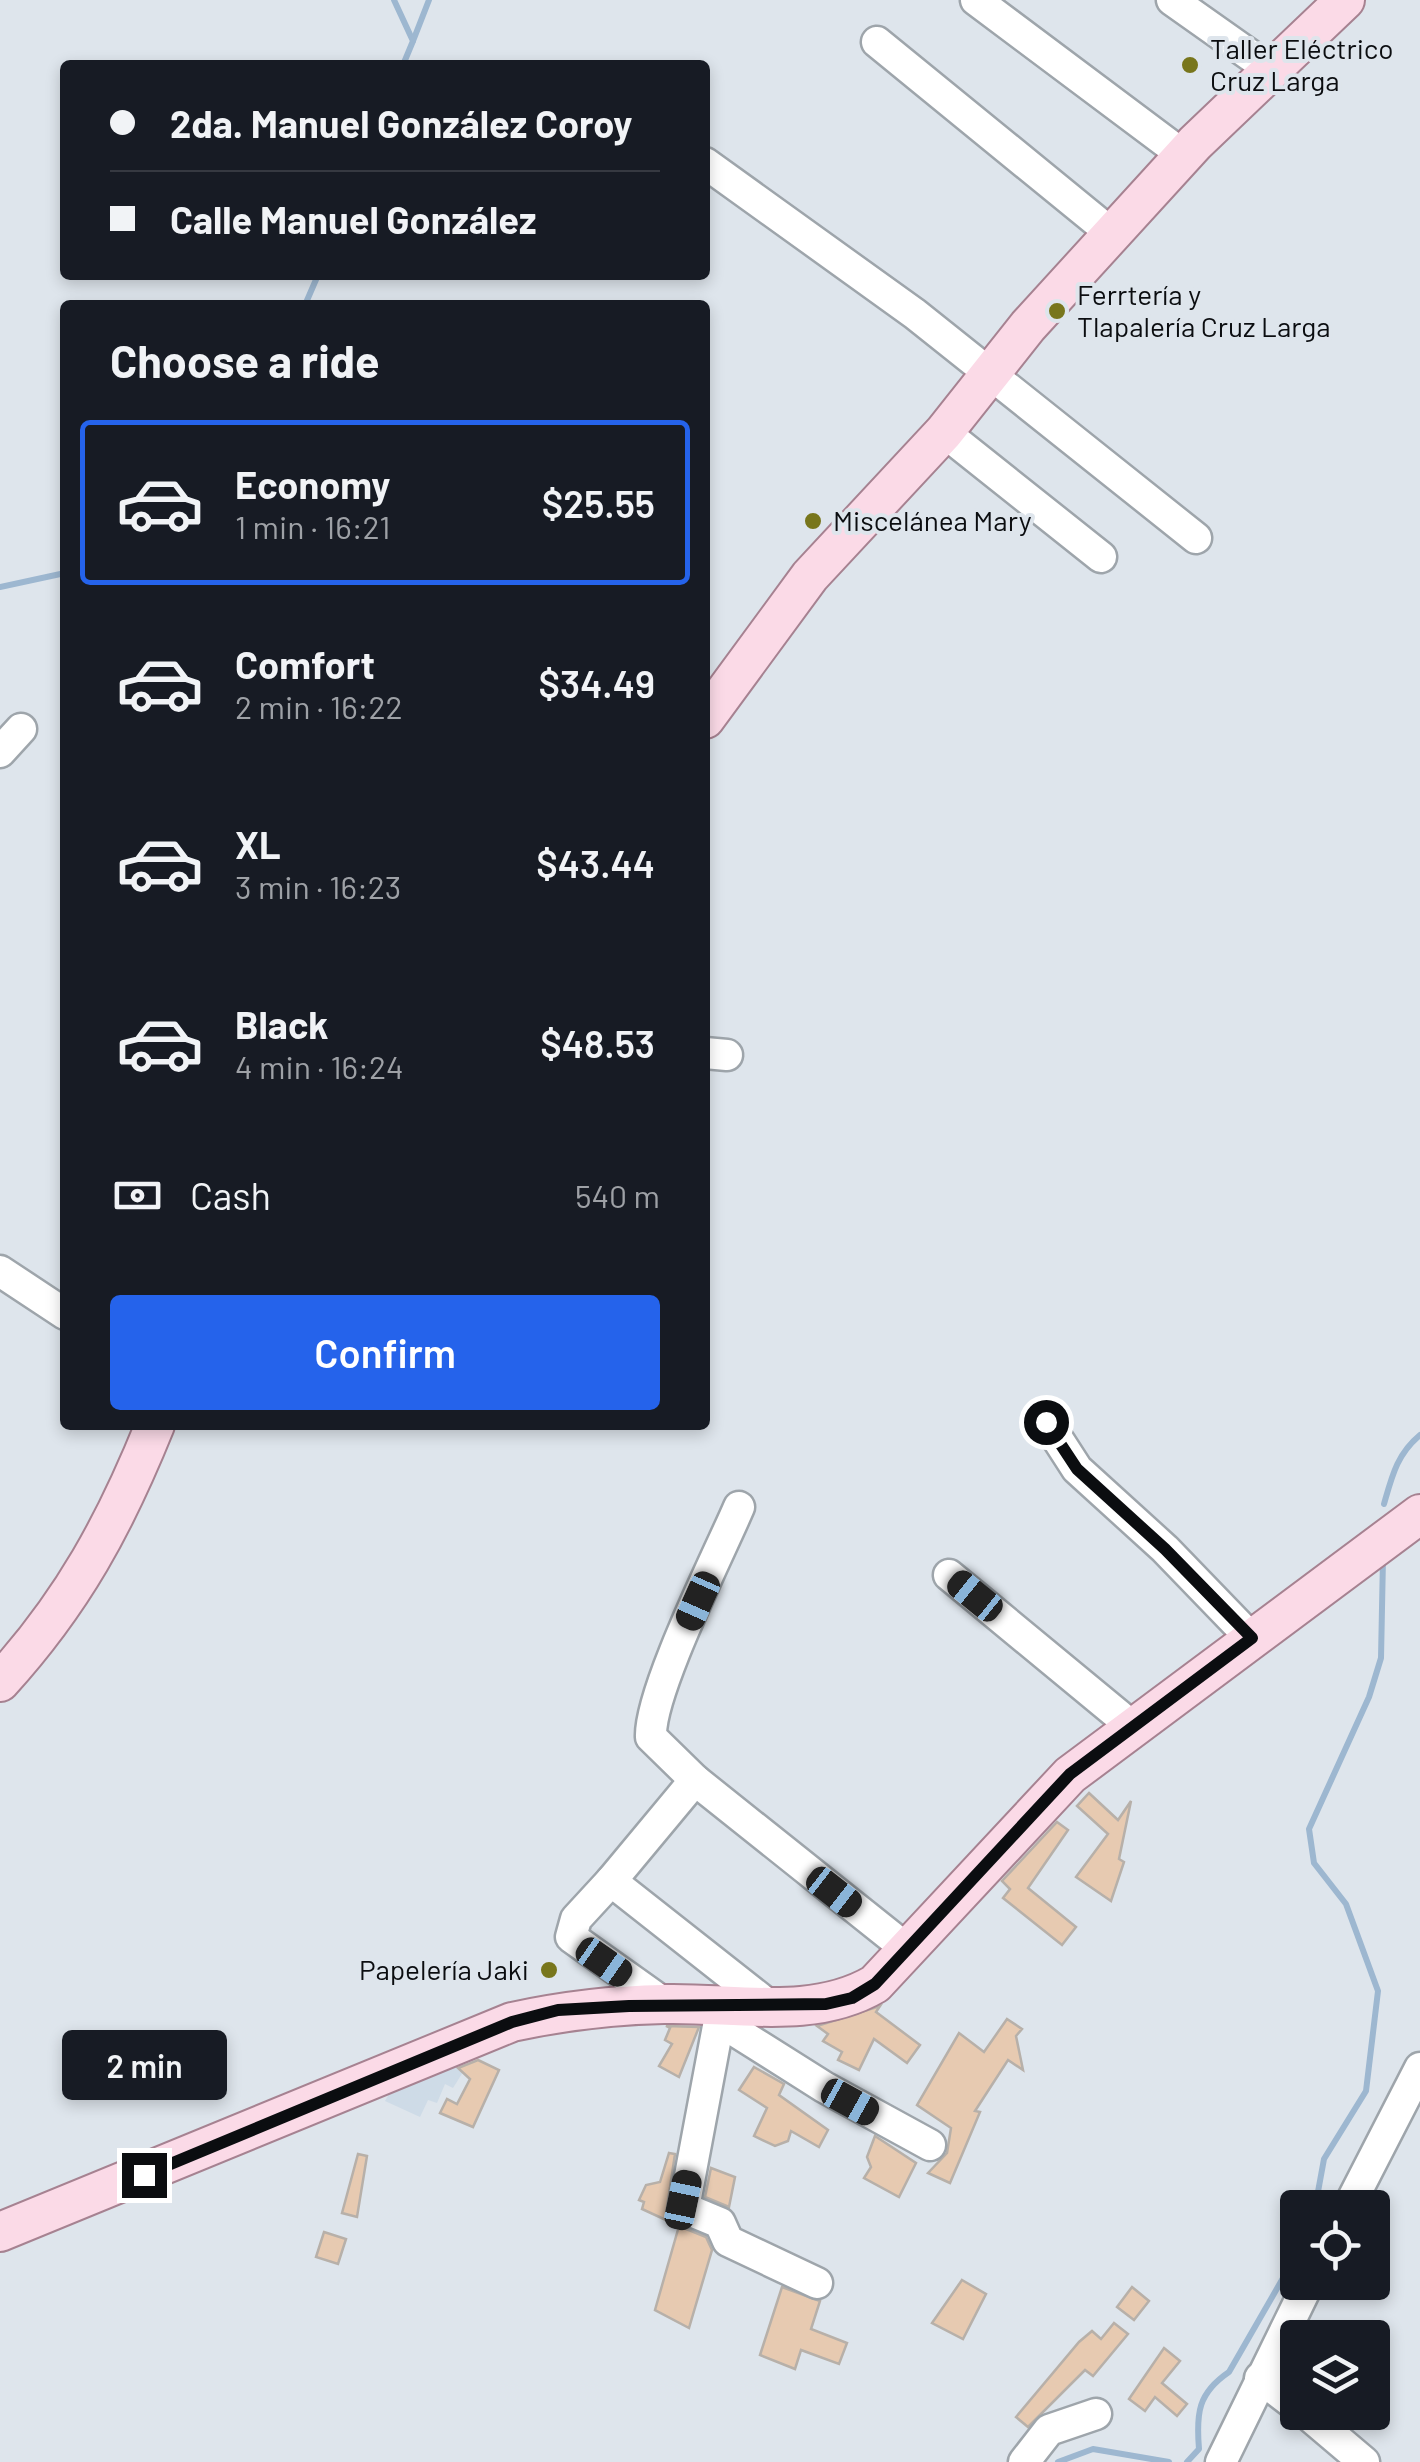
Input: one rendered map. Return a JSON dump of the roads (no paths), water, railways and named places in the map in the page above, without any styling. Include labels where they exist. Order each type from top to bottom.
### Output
[{"type":"main road","points":[[710,712],[810,576],[944,432],[1111,233],[1183,155],[1345,0]]},
{"type":"main road","points":[[0,1682],[53,1620],[87,1569],[112,1527],[153,1430]]},
{"type":"main road","points":[[5,2226],[475,2036],[558,2010],[665,2004],[721,2013],[852,1998],[875,1984],[908,1950],[1036,1806],[1133,1727],[1420,1514]]},
{"type":"street","points":[[976,0],[1183,155]]},
{"type":"street","points":[[1172,0],[1271,70]]},
{"type":"street","points":[[877,42],[1111,233]]},
{"type":"street","points":[[710,167],[991,374],[1196,538]]},
{"type":"street","points":[[944,432],[1102,558]]},
{"type":"street","points":[[0,752],[21,729]]},
{"type":"street","points":[[0,1271],[60,1311]]},
{"type":"street","points":[[1046,1422],[1077,1469],[1165,1549],[1252,1638]]},
{"type":"street","points":[[739,1507],[652,1718],[654,1744],[908,1950]]},
{"type":"street","points":[[949,1575],[1133,1727]]},
{"type":"street","points":[[665,2004],[571,1936],[576,1919],[695,1780]]},
{"type":"street","points":[[611,1881],[770,2007]]},
{"type":"street","points":[[817,2282],[728,2241],[720,2223],[684,2208],[721,2013],[824,2088],[930,2146]]},
{"type":"street","points":[[1357,2190],[1420,2068]]},
{"type":"street","points":[[1222,2458],[1260,2378],[1280,2356]]},
{"type":"street","points":[[1260,2378],[1280,2393]]},
{"type":"street","points":[[1024,2462],[1049,2430],[1096,2414]]},
{"type":"street","points":[[1326,2430],[1364,2462]]},
{"type":"waterway","points":[[394,0],[413,41],[405,60]]},
{"type":"waterway","points":[[413,41],[429,0]]},
{"type":"waterway","points":[[307,300],[316,280]]},
{"type":"waterway","points":[[0,587],[60,574]]},
{"type":"waterway","points":[[1384,1504],[1401,1458],[1420,1435]]},
{"type":"waterway","points":[[1318,2190],[1324,2159],[1366,2091],[1378,1991],[1346,1904],[1314,1863],[1309,1829],[1369,1697],[1381,1658],[1383,1558]]},
{"type":"waterway","points":[[1187,2462],[1199,2449],[1199,2414],[1205,2396],[1229,2372],[1280,2283]]},
{"type":"waterway","points":[[1058,2462],[1093,2449],[1169,2462]]},
{"type":"place","name":"Taller Eléctrico Cruz Larga","points":[[1190,65]]},
{"type":"place","name":"Ferrtería y Tlapalería Cruz Larga","points":[[1057,311]]},
{"type":"place","name":"Miscelánea Mary","points":[[813,521]]},
{"type":"place","name":"Papelería Jaki","points":[[549,1970]]}]
